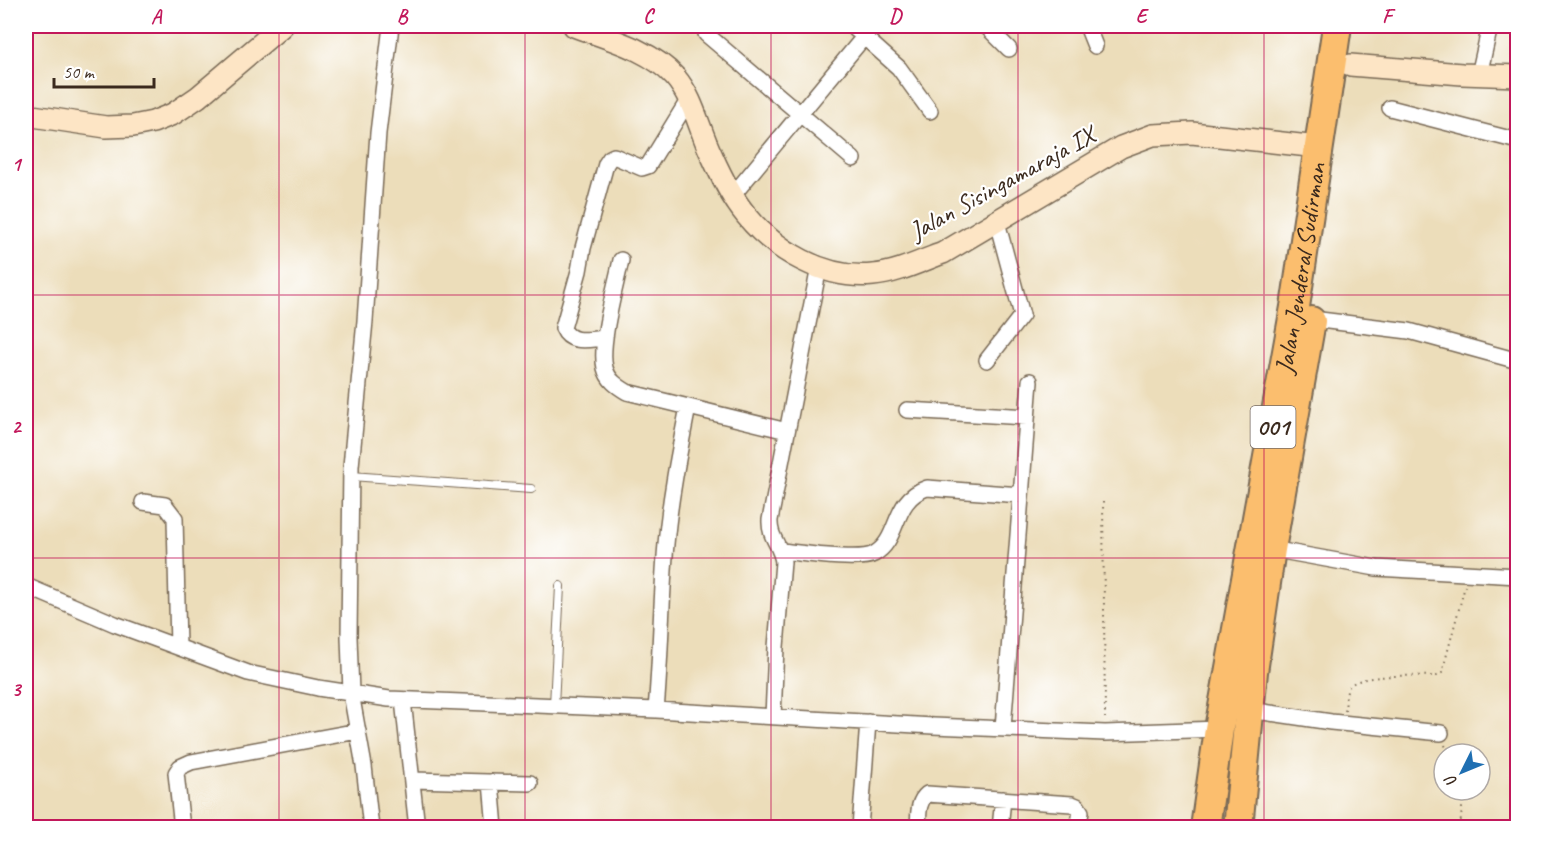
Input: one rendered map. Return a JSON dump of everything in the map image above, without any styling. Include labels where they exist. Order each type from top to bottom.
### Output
[{"type":"highway","name":"Jalan Jenderal Sudirman","points":[[1238,828],[1250,710],[1241,670],[1337,26]]},
{"type":"highway","name":"Jalan Jenderal Sudirman","points":[[1204,828],[1219,729],[1241,670],[1271,549],[1312,319],[1356,26]]},
{"type":"street","points":[[26,115],[106,127],[133,126],[153,122],[173,114],[198,97],[282,26]]},
{"type":"street","points":[[371,828],[351,693],[349,637],[351,476],[378,133],[391,26]]},
{"type":"street","name":"Jalan Sisingamaraja IX","points":[[574,26],[646,56],[665,68],[676,78],[689,99],[704,140],[723,181],[745,214],[762,233],[788,252],[819,267],[848,275],[875,275],[943,253],[1121,147],[1153,135],[1192,133],[1318,147]]},
{"type":"street","points":[[852,26],[869,31],[930,111]]},
{"type":"street","points":[[986,26],[1009,48]]},
{"type":"street","points":[[1087,26],[1095,46]]},
{"type":"street","points":[[1479,75],[1490,26]]},
{"type":"street","points":[[733,195],[869,31]]},
{"type":"street","points":[[706,34],[853,159]]},
{"type":"street","points":[[1350,65],[1518,76]]},
{"type":"street","points":[[605,338],[571,339],[563,328],[579,271],[582,248],[606,164],[614,156],[642,168],[648,165],[689,99]]},
{"type":"street","points":[[1390,108],[1518,141]]},
{"type":"street","points":[[987,360],[1022,315],[997,222]]},
{"type":"street","points":[[621,260],[605,338],[605,368],[612,382],[627,392],[787,431]]},
{"type":"street","points":[[772,717],[783,562],[782,551],[769,529],[819,267]]},
{"type":"street","points":[[1312,319],[1409,331],[1518,361]]},
{"type":"street","points":[[1003,728],[1030,381]]},
{"type":"street","points":[[656,710],[666,545],[673,483],[688,407]]},
{"type":"street","points":[[908,410],[1027,417]]},
{"type":"street","points":[[782,551],[860,557],[873,554],[883,547],[888,539],[906,500],[916,491],[927,488],[1021,495]]},
{"type":"street","points":[[143,502],[165,505],[175,518],[178,647]]},
{"type":"street","points":[[1271,549],[1376,568],[1518,576]]},
{"type":"street","points":[[26,586],[116,624],[248,673],[318,688],[403,700],[554,705],[1106,733],[1219,729]]},
{"type":"street","points":[[403,700],[417,828]]},
{"type":"street","points":[[1250,710],[1331,722],[1441,733]]},
{"type":"street","points":[[860,828],[868,722]]},
{"type":"street","points":[[182,828],[177,773],[180,767],[191,762],[358,731]]},
{"type":"street","points":[[412,780],[530,783]]},
{"type":"street","points":[[491,782],[495,828]]},
{"type":"street","points":[[918,828],[920,805],[922,798],[927,794],[1077,806],[1081,812],[1078,828]]},
{"type":"street","points":[[1000,828],[1003,799]]},
{"type":"lane","points":[[351,476],[531,489]]},
{"type":"lane","points":[[554,705],[560,586]]},
{"type":"path","points":[[1103,501],[1106,733]]},
{"type":"path","points":[[1341,722],[1345,713],[1348,688],[1354,682],[1381,678],[1437,676],[1442,673],[1468,572]]},
{"type":"path","points":[[1460,828],[1463,802]]}]
